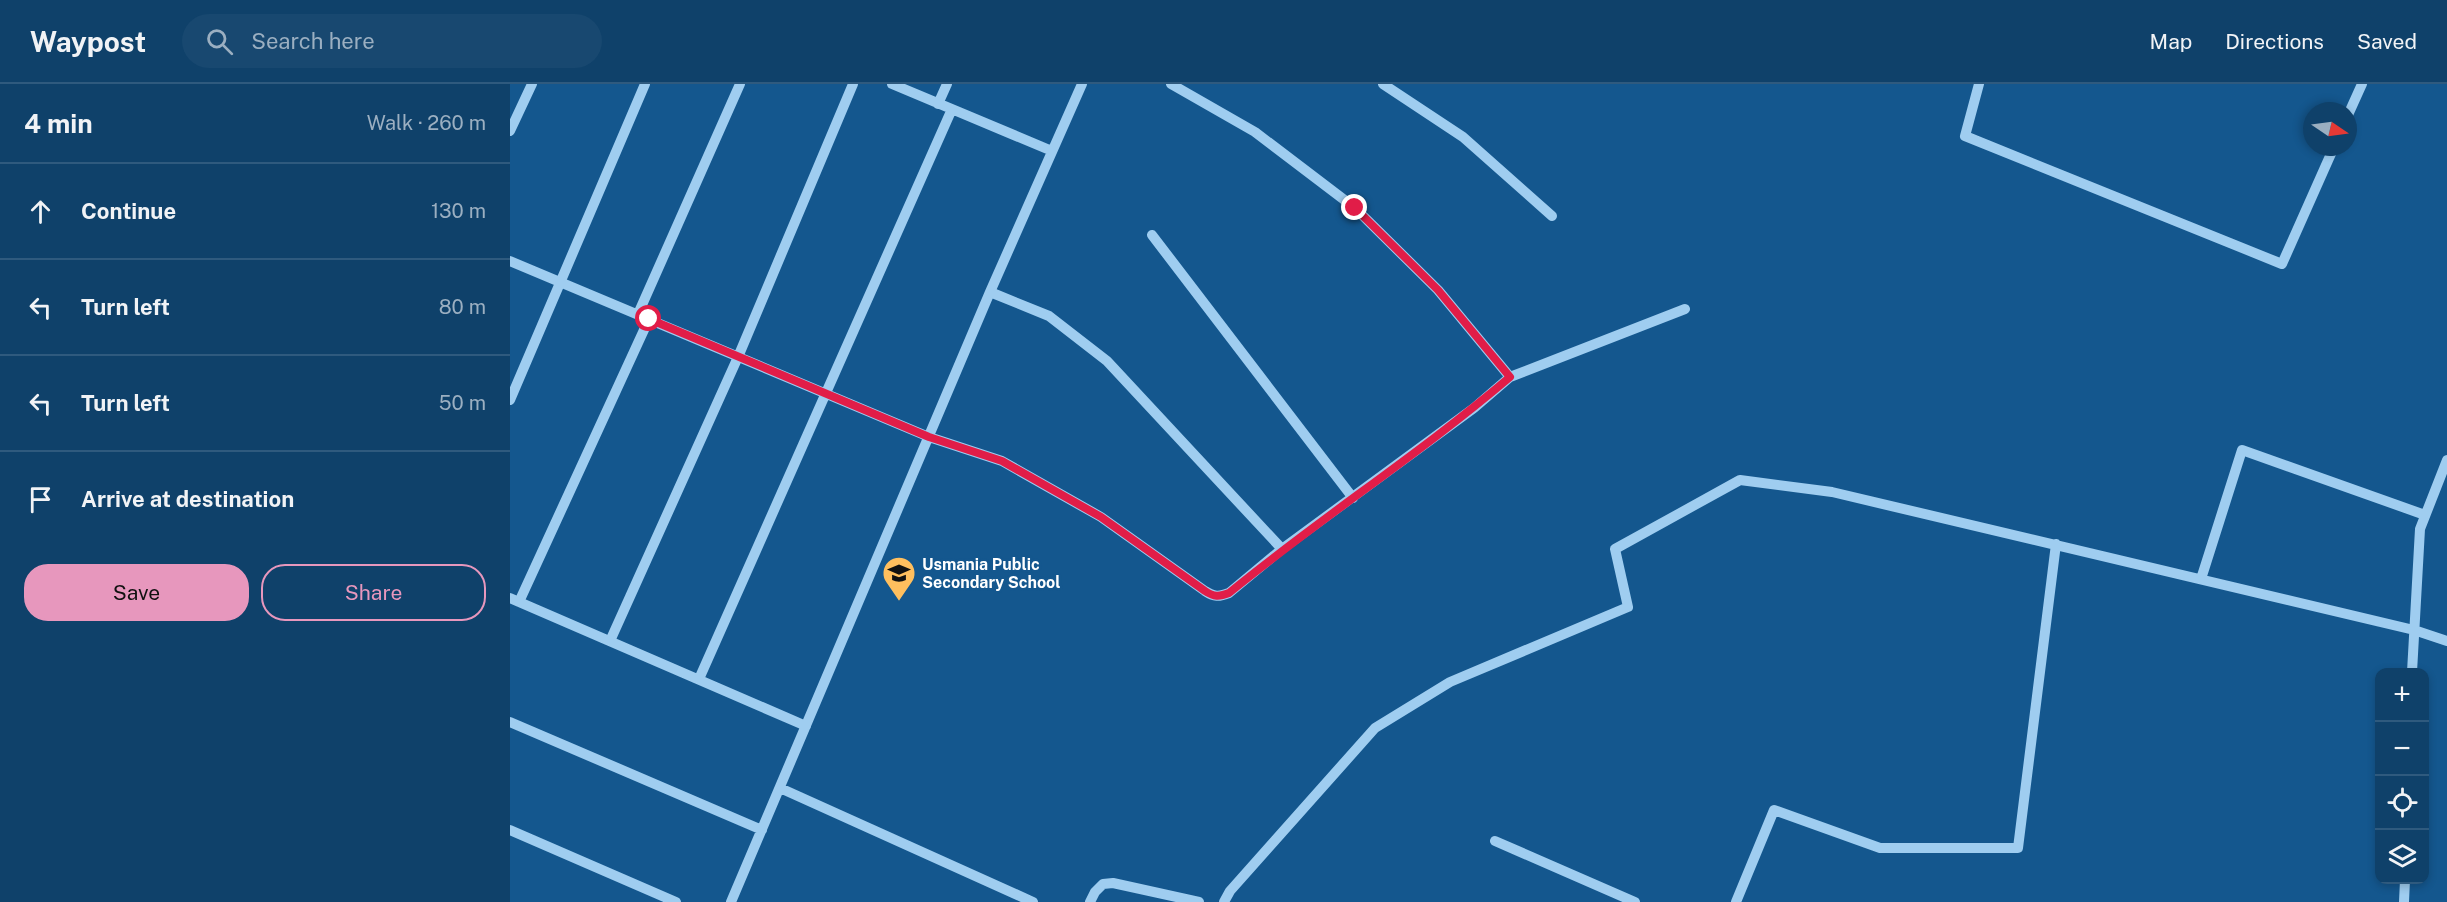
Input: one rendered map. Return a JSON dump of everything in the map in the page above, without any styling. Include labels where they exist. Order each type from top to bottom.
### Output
[{"type":"street","points":[[510,131],[532,84]]},
{"type":"street","points":[[510,400],[645,84]]},
{"type":"street","points":[[740,84],[643,317],[515,600],[806,726]]},
{"type":"street","points":[[610,641],[738,357],[853,84]]},
{"type":"street","points":[[892,84],[1053,151]]},
{"type":"street","points":[[938,104],[947,84]]},
{"type":"street","points":[[731,902],[990,292],[1082,84]]},
{"type":"street","points":[[1171,84],[1255,132],[1355,208],[1438,290],[1510,377]]},
{"type":"street","points":[[1383,84],[1463,137],[1552,216]]},
{"type":"street","points":[[1979,84],[1965,136],[2282,264],[2330,156]]},
{"type":"street","points":[[2354,102],[2362,84]]},
{"type":"street","points":[[699,679],[952,109]]},
{"type":"street","points":[[1152,235],[1353,498]]},
{"type":"street","points":[[510,261],[929,437],[1002,461],[1101,517],[1213,596],[1220,597],[1229,593],[1282,549],[1474,408],[1510,377],[1685,309]]},
{"type":"street","points":[[990,292],[1050,316],[1107,361],[1282,549]]},
{"type":"street","points":[[2201,579],[2242,450],[2425,515]]},
{"type":"street","points":[[2412,668],[2420,529],[2447,460]]},
{"type":"street","points":[[1224,902],[1230,891],[1375,728],[1450,682],[1628,607],[1615,549],[1740,480],[1832,492],[2414,630],[2447,641]]},
{"type":"street","points":[[1736,902],[1774,810],[1880,848],[2018,848],[2056,544]]},
{"type":"street","points":[[510,722],[762,830]]},
{"type":"street","points":[[780,788],[1033,902]]},
{"type":"street","points":[[510,830],[676,902]]},
{"type":"street","points":[[1495,841],[1635,902]]},
{"type":"street","points":[[1090,902],[1095,892],[1103,884],[1113,883],[1199,902]]},
{"type":"street","points":[[2404,902],[2405,884]]},
{"type":"place","name":"Usmania Public Secondary School","points":[[899,602]]},
{"type":"route","points":[[649,319],[929,437],[1002,461],[1101,517],[1205,591],[1220,597],[1229,593],[1282,549],[1474,408],[1510,377],[1438,290],[1355,208]]}]
